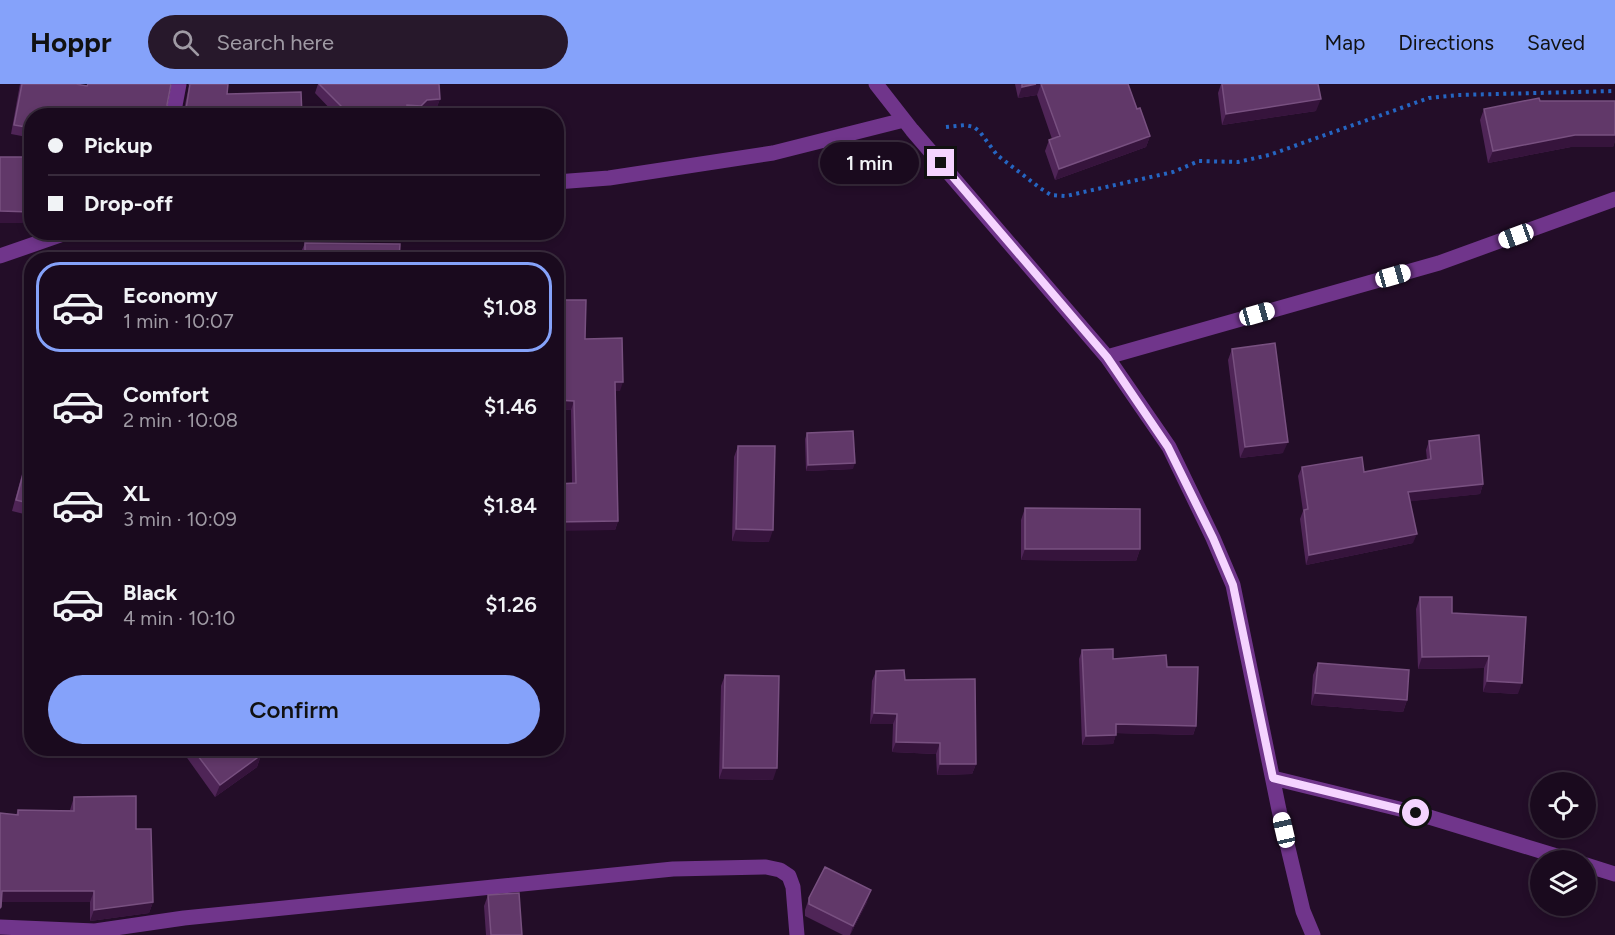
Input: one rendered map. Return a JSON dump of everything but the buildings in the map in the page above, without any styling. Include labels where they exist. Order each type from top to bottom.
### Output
[{"type":"street","points":[[174,108],[179,84]]},
{"type":"street","points":[[876,84],[908,125],[1107,357],[1168,447],[1213,538],[1233,585],[1303,911],[1313,935]]},
{"type":"street","points":[[564,181],[609,178],[773,153],[908,125]]},
{"type":"street","points":[[1107,357],[1439,263],[1615,200]]},
{"type":"street","points":[[0,256],[46,240]]},
{"type":"street","points":[[1273,778],[1416,813],[1538,850]]},
{"type":"street","points":[[0,927],[95,931],[184,918],[386,897],[673,870],[766,867],[780,870],[789,876],[793,887],[797,935]]},
{"type":"street","points":[[1596,868],[1615,874]]},
{"type":"path","points":[[908,125],[974,127],[997,155],[1040,188],[1051,195],[1066,196],[1173,171],[1199,162],[1238,162],[1269,155],[1429,98],[1458,95],[1615,91]]},
{"type":"route","points":[[941,163],[1107,357],[1168,447],[1213,538],[1233,585],[1273,778],[1416,813]]}]
